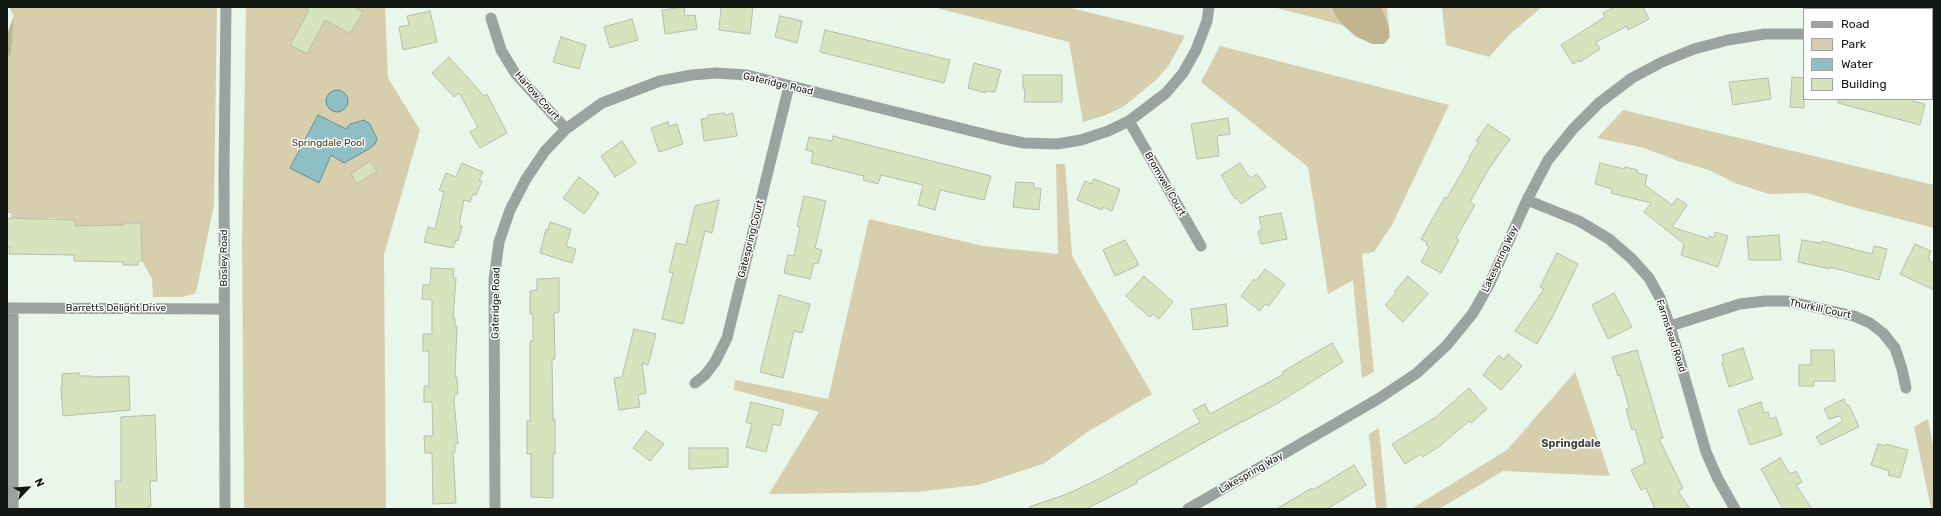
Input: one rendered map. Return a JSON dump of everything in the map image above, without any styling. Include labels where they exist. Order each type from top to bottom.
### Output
[{"type":"street","name":"Bosley Road","points":[[225,509],[224,309],[226,7]]},
{"type":"street","name":"Gateridge Road","points":[[496,509],[494,280],[499,242],[510,210],[526,179],[545,151],[566,129],[602,103],[660,81],[692,75],[716,73],[747,75],[1024,143],[1057,144],[1081,140],[1108,131],[1129,121],[1166,93],[1183,73],[1196,50],[1207,21],[1209,7]]},
{"type":"street","name":"Harlow Court","points":[[490,18],[501,50],[515,73],[566,129]]},
{"type":"street","name":"Lakespring Way","points":[[1188,509],[1378,399],[1417,373],[1447,345],[1473,313],[1490,283],[1527,200],[1548,160],[1573,130],[1600,103],[1632,78],[1662,62],[1694,49],[1728,40],[1765,34],[1803,34]]},
{"type":"street","name":"Gatespring Court","points":[[695,383],[706,375],[715,362],[726,338],[789,86]]},
{"type":"street","name":"Bromwell Court","points":[[1129,121],[1201,246]]},
{"type":"street","name":"Farmstead Road","points":[[1527,200],[1579,221],[1610,239],[1632,259],[1649,278],[1660,298],[1670,326],[1706,452],[1718,480],[1735,509]]},
{"type":"street","name":"Thurkill Court","points":[[1670,326],[1740,304],[1765,301],[1788,301],[1854,316],[1870,323],[1883,333],[1895,348],[1906,388]]},
{"type":"street","name":"Barretts Delight Drive","points":[[10,308],[224,309]]},
{"type":"street","points":[[10,308],[13,509]]},
{"type":"green space","points":[[9,7],[217,7],[214,205],[197,288],[194,294],[182,297],[153,297],[152,279],[142,261],[141,223],[123,223],[123,227],[100,227],[100,225],[75,227],[74,220],[49,218],[36,220],[36,218],[29,218],[11,220],[11,213],[7,213],[7,58],[11,54],[14,16]]},
{"type":"green space","name":"Springdale Pool","points":[[246,7],[385,7],[388,78],[420,130],[384,255],[386,509],[244,509],[242,241]]},
{"type":"green space","points":[[933,7],[1067,7],[1185,36],[1169,65],[1156,80],[1123,107],[1103,116],[1083,122],[1069,42]]},
{"type":"green space","points":[[1273,7],[1387,7],[1390,38],[1327,21]]},
{"type":"green space","points":[[1442,7],[1542,7],[1509,35],[1489,57],[1446,45]]},
{"type":"green space","points":[[1220,46],[1449,105],[1392,225],[1374,252],[1362,254],[1374,372],[1362,378],[1353,280],[1328,294],[1308,167],[1201,82]]},
{"type":"green space","points":[[1623,110],[1934,185],[1934,228],[1849,206],[1807,193],[1769,194],[1735,183],[1709,170],[1678,161],[1644,148],[1597,138]]},
{"type":"green space","points":[[1056,164],[1065,164],[1072,256],[1152,394],[1089,431],[1043,464],[978,485],[915,492],[769,494],[819,412],[734,390],[735,380],[828,399],[869,219],[983,246],[1058,254]]},
{"type":"green space","points":[[1575,372],[1610,476],[1503,471],[1439,509],[1411,509],[1507,450]]},
{"type":"green space","points":[[1928,419],[1934,450],[1934,509],[1928,509],[1931,508],[1914,427]]},
{"type":"green space","points":[[1379,428],[1387,509],[1376,509],[1369,434]]},
{"type":"shaded area","points":[[1332,7],[1381,7],[1389,27],[1389,38],[1384,44],[1372,44],[1355,36],[1342,24],[1334,13]]},
{"type":"shaded area","points":[[14,16],[11,54],[7,58],[7,34]]},
{"type":"water","points":[[337,90],[345,93],[348,101],[345,109],[337,112],[329,109],[326,101],[329,93]]},
{"type":"water","points":[[318,115],[346,129],[350,124],[364,120],[370,124],[377,139],[375,144],[369,149],[344,163],[331,155],[319,183],[290,168]]},
{"type":"building","points":[[302,7],[354,7],[363,12],[350,34],[325,20],[307,54],[290,45],[309,10]]},
{"type":"building","points":[[684,7],[685,16],[695,15],[697,29],[665,34],[662,10]]},
{"type":"building","points":[[721,7],[753,7],[750,34],[719,30]]},
{"type":"building","points":[[1614,7],[1643,7],[1649,19],[1628,30],[1627,26],[1596,42],[1600,49],[1580,62],[1579,60],[1573,64],[1561,45],[1605,17],[1603,13]]},
{"type":"building","points":[[430,11],[437,42],[403,50],[399,27],[409,25],[407,16]]},
{"type":"building","points":[[780,16],[802,21],[797,43],[775,37]]},
{"type":"building","points":[[632,19],[638,40],[610,48],[604,27]]},
{"type":"building","points":[[825,30],[950,60],[944,83],[820,52]]},
{"type":"building","points":[[561,37],[586,45],[579,69],[553,62]]},
{"type":"building","points":[[449,57],[484,96],[487,94],[507,133],[480,148],[470,132],[478,127],[459,93],[454,97],[432,73]]},
{"type":"building","points":[[974,63],[1001,70],[995,92],[985,91],[985,93],[968,88]]},
{"type":"building","points":[[1023,75],[1062,75],[1062,102],[1024,102],[1025,89],[1023,88]]},
{"type":"building","points":[[1792,77],[1803,78],[1804,108],[1790,107]]},
{"type":"building","points":[[1768,78],[1771,99],[1733,105],[1729,82]]},
{"type":"building","points":[[1838,100],[1914,100],[1925,104],[1920,125],[1838,103]]},
{"type":"building","points":[[724,113],[725,115],[733,113],[737,136],[704,141],[701,119],[708,118],[708,115]]},
{"type":"building","points":[[1228,118],[1230,134],[1217,136],[1219,156],[1197,159],[1191,124]]},
{"type":"building","points":[[668,122],[669,126],[677,124],[683,144],[659,152],[651,128]]},
{"type":"building","points":[[1488,124],[1510,139],[1488,170],[1470,202],[1475,205],[1456,238],[1459,240],[1441,273],[1421,262],[1429,247],[1426,245],[1427,242],[1421,239],[1445,197],[1447,198],[1470,158],[1469,157],[1479,142],[1476,141]]},
{"type":"building","points":[[833,136],[991,176],[984,200],[940,190],[935,210],[918,205],[923,185],[881,175],[878,184],[863,180],[864,176],[811,163],[813,152],[806,150],[809,137],[832,141]]},
{"type":"building","points":[[622,141],[636,163],[615,177],[601,156]]},
{"type":"building","points":[[370,161],[377,171],[357,184],[351,174]]},
{"type":"building","points":[[462,163],[483,172],[479,180],[482,181],[476,195],[473,194],[470,202],[464,200],[459,225],[462,226],[458,241],[456,240],[453,248],[424,242],[428,227],[435,229],[444,192],[439,190],[446,173],[456,177]]},
{"type":"building","points":[[1240,163],[1250,178],[1257,174],[1266,187],[1241,204],[1237,198],[1235,199],[1221,175]]},
{"type":"building","points":[[1600,163],[1624,169],[1625,167],[1638,170],[1637,173],[1647,175],[1645,185],[1672,205],[1677,198],[1687,205],[1672,227],[1709,239],[1709,236],[1714,238],[1715,232],[1728,236],[1718,267],[1681,255],[1684,244],[1644,212],[1651,203],[1611,193],[1612,189],[1595,184]]},
{"type":"building","points":[[579,177],[599,193],[584,214],[563,198]]},
{"type":"building","points":[[1094,179],[1120,189],[1112,211],[1103,207],[1102,210],[1077,200],[1085,181],[1092,184]]},
{"type":"building","points":[[1016,182],[1034,183],[1034,188],[1041,188],[1039,210],[1013,207]]},
{"type":"building","points":[[804,196],[826,201],[815,248],[822,250],[818,264],[814,263],[810,279],[784,273],[788,255],[794,256],[800,227],[797,226]]},
{"type":"building","points":[[719,200],[712,233],[705,231],[683,324],[662,319],[673,273],[669,272],[676,243],[686,245],[695,206]]},
{"type":"building","points":[[1281,213],[1287,239],[1261,244],[1258,231],[1262,230],[1259,217]]},
{"type":"building","points":[[7,218],[75,220],[75,226],[141,223],[142,261],[138,261],[138,265],[123,265],[123,262],[74,261],[74,255],[9,254],[10,247],[7,247]]},
{"type":"building","points":[[550,222],[571,229],[566,246],[576,249],[572,263],[540,253],[546,229],[548,230]]},
{"type":"building","points":[[1779,235],[1781,260],[1749,260],[1747,237]]},
{"type":"building","points":[[1125,240],[1139,265],[1115,276],[1103,250]]},
{"type":"building","points":[[1802,240],[1821,243],[1822,241],[1872,254],[1874,246],[1887,249],[1879,280],[1830,267],[1830,269],[1798,262]]},
{"type":"building","points":[[1915,244],[1931,251],[1928,258],[1930,259],[1929,261],[1934,263],[1934,290],[1900,274]]},
{"type":"building","points":[[1557,253],[1578,264],[1553,316],[1537,344],[1515,331],[1544,289],[1540,287]]},
{"type":"building","points":[[431,268],[454,269],[453,278],[456,278],[453,318],[455,318],[455,326],[457,326],[455,377],[457,377],[458,394],[455,394],[454,401],[458,444],[455,444],[455,452],[453,452],[456,503],[433,504],[432,453],[425,453],[424,436],[433,436],[432,402],[424,402],[424,386],[429,386],[429,351],[423,351],[423,334],[432,334],[432,300],[422,299],[423,285],[430,285]]},
{"type":"building","points":[[1265,269],[1285,284],[1269,306],[1265,304],[1260,311],[1241,296],[1254,279],[1256,281]]},
{"type":"building","points":[[1144,276],[1173,302],[1159,319],[1153,314],[1150,317],[1126,296]]},
{"type":"building","points":[[1408,276],[1428,294],[1403,322],[1385,305]]},
{"type":"building","points":[[559,278],[559,312],[554,313],[555,359],[552,359],[553,420],[555,420],[553,498],[531,497],[531,454],[527,454],[527,421],[530,421],[530,341],[533,341],[533,314],[530,314],[530,291],[537,290],[537,279]]},
{"type":"building","points":[[1614,293],[1632,327],[1608,339],[1592,305]]},
{"type":"building","points":[[779,295],[810,304],[802,333],[794,331],[783,378],[760,372]]},
{"type":"building","points":[[1226,304],[1228,326],[1193,330],[1191,309]]},
{"type":"building","points":[[634,329],[656,334],[648,365],[642,363],[646,393],[638,395],[640,407],[619,410],[614,378],[622,377]]},
{"type":"building","points":[[1332,343],[1343,362],[1278,403],[1136,481],[1137,483],[1086,509],[1029,509],[1029,507],[1067,494],[1101,478],[1200,422],[1193,410],[1205,404],[1210,414],[1284,374],[1282,372]]},
{"type":"building","points":[[1743,348],[1753,379],[1729,387],[1722,363],[1724,362],[1722,355]]},
{"type":"building","points":[[1637,350],[1663,438],[1659,439],[1683,488],[1678,491],[1690,509],[1655,509],[1646,488],[1641,490],[1631,470],[1645,463],[1635,429],[1632,430],[1626,409],[1629,408],[1620,375],[1618,376],[1612,357]]},
{"type":"building","points":[[1811,350],[1834,350],[1835,381],[1814,381],[1814,386],[1799,386],[1799,365],[1811,365]]},
{"type":"building","points":[[1508,354],[1522,366],[1501,390],[1483,375],[1499,355],[1504,360]]},
{"type":"building","points":[[79,373],[79,376],[91,377],[129,376],[130,410],[63,416],[61,387],[62,374]]},
{"type":"building","points":[[1469,388],[1487,409],[1471,423],[1469,421],[1441,445],[1423,457],[1421,454],[1405,464],[1392,444],[1436,417]]},
{"type":"building","points":[[1844,399],[1847,406],[1849,405],[1859,427],[1821,445],[1816,437],[1843,421],[1840,416],[1829,419],[1824,409]]},
{"type":"building","points":[[751,402],[784,410],[780,426],[773,424],[766,452],[746,447],[752,424],[746,422]]},
{"type":"building","points":[[1761,402],[1764,413],[1768,412],[1770,419],[1776,417],[1782,435],[1750,445],[1738,410]]},
{"type":"building","points":[[155,415],[157,481],[150,481],[151,506],[149,506],[149,509],[116,509],[115,481],[121,481],[121,417]]},
{"type":"building","points":[[646,431],[664,444],[650,461],[633,448]]},
{"type":"building","points":[[1878,444],[1885,446],[1886,444],[1908,450],[1900,478],[1888,475],[1889,471],[1871,465]]},
{"type":"building","points":[[689,448],[728,448],[728,467],[689,469]]},
{"type":"building","points":[[1780,458],[1790,474],[1796,471],[1802,482],[1796,485],[1812,509],[1783,509],[1761,469]]},
{"type":"building","points":[[1354,465],[1366,485],[1327,509],[1276,509],[1312,488],[1313,490]]},
{"type":"district","name":"Springdale","points":[[1571,444]]}]
